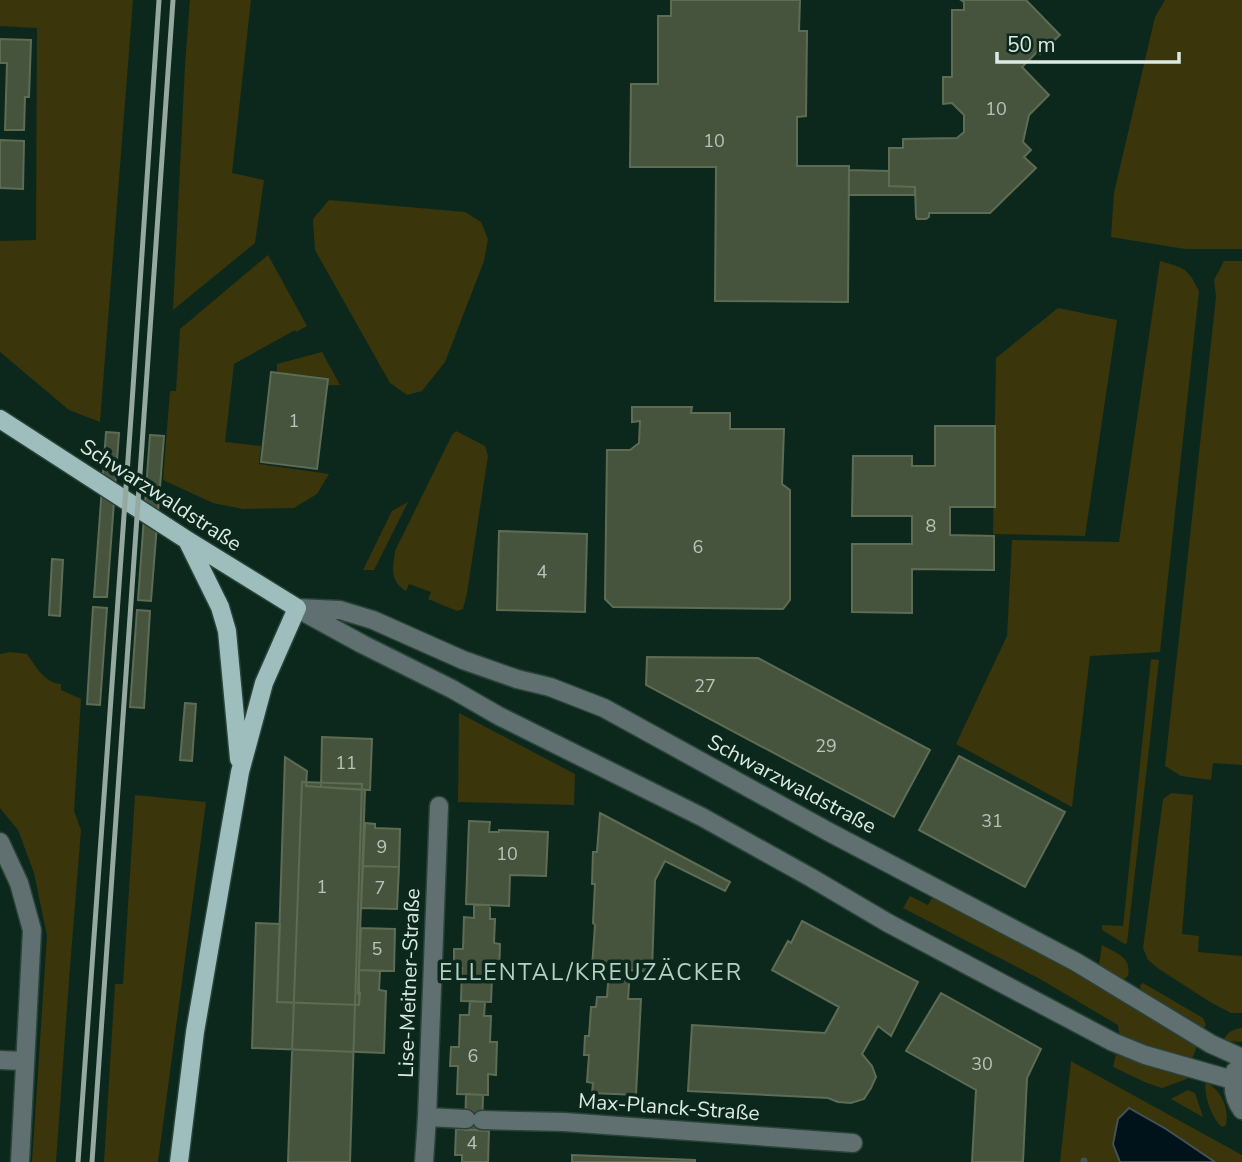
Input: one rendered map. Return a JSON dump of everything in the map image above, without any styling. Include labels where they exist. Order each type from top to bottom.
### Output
[{"type":"main road","name":"Schwarzwaldstraße","points":[[0,419],[297,608]]},
{"type":"main road","points":[[187,540],[219,607],[227,631],[240,772]]},
{"type":"main road","points":[[179,1162],[195,1032],[240,772],[264,682],[297,608]]},
{"type":"street","name":"Schwarzwaldstraße","points":[[297,608],[340,610],[373,620],[463,660],[517,679],[550,687],[604,708],[829,832],[1076,962],[1212,1044],[1242,1058],[1233,1080],[1145,1055],[1113,1042],[888,923],[702,817],[499,716],[297,608]]},
{"type":"street","name":"Lise-Meitner-Straße","points":[[424,1162],[439,806]]},
{"type":"street","points":[[0,842],[19,883],[32,930],[20,1162]]},
{"type":"street","points":[[0,1060],[24,1061]]},
{"type":"street","points":[[1233,1080],[1234,1093],[1242,1110]]},
{"type":"street","name":"Max-Planck-Straße","points":[[427,1117],[564,1122],[853,1143]]},
{"type":"shaded area","points":[[0,0],[133,0],[100,422],[69,410],[0,352],[0,241],[36,240],[37,28],[0,26]]},
{"type":"shaded area","points":[[190,0],[251,0],[232,173],[264,180],[255,243],[173,310],[185,66]]},
{"type":"shaded area","points":[[1165,0],[1242,0],[1242,249],[1185,249],[1111,237],[1114,193],[1155,17]]},
{"type":"shaded area","points":[[329,200],[465,212],[481,222],[488,239],[484,261],[445,362],[422,391],[407,395],[390,383],[315,250],[313,219]]},
{"type":"shaded area","points":[[268,255],[307,326],[234,364],[225,442],[261,446],[259,464],[329,474],[317,494],[294,508],[243,509],[213,503],[163,480],[170,391],[176,391],[180,329]]},
{"type":"shaded area","points":[[1160,261],[1184,270],[1199,291],[1160,652],[1090,656],[1072,807],[956,744],[1007,636],[1012,540],[1119,542]]},
{"type":"shaded area","points":[[1224,261],[1242,261],[1242,765],[1213,763],[1211,780],[1181,776],[1165,766],[1216,297],[1214,280]]},
{"type":"shaded area","points":[[1058,308],[1117,320],[1085,536],[993,534],[996,358]]},
{"type":"shaded area","points":[[322,352],[340,385],[328,385],[329,378],[277,372],[277,364]]},
{"type":"shaded area","points":[[456,431],[485,446],[488,456],[467,593],[463,609],[457,611],[428,599],[431,592],[409,584],[406,591],[397,583],[393,569],[395,551]]},
{"type":"shaded area","points":[[408,502],[374,570],[363,570],[392,511]]},
{"type":"shaded area","points":[[0,654],[27,654],[37,669],[50,681],[61,684],[61,690],[81,699],[74,811],[81,830],[56,1162],[32,1162],[47,936],[34,873],[18,830],[0,808]]},
{"type":"shaded area","points":[[1151,659],[1159,660],[1125,944],[1102,930],[1102,925],[1123,926]]},
{"type":"shaded area","points":[[459,713],[575,774],[574,805],[458,802]]},
{"type":"shaded area","points":[[1171,793],[1193,795],[1182,934],[1199,936],[1198,952],[1242,956],[1242,1013],[1231,1013],[1210,1002],[1159,969],[1148,960],[1143,948],[1163,799]]},
{"type":"shaded area","points":[[135,795],[206,802],[158,1162],[104,1162],[115,984],[123,984]]},
{"type":"shaded area","points":[[934,895],[1066,965],[1197,1046],[1191,1062],[1142,1046],[1119,1034],[1118,1025],[1040,979],[903,908],[910,896],[928,905]]},
{"type":"shaded area","points":[[1102,945],[1117,953],[1128,964],[1128,976],[1123,980],[1099,965]]},
{"type":"shaded area","points":[[1143,983],[1203,1018],[1206,1025],[1202,1031],[1142,993],[1140,985]]},
{"type":"shaded area","points":[[1242,1028],[1242,1042],[1223,1041],[1226,1035]]},
{"type":"shaded area","points":[[1116,1055],[1188,1077],[1162,1088],[1113,1067]]},
{"type":"shaded area","points":[[1071,1061],[1242,1155],[1242,1162],[1060,1162]]},
{"type":"shaded area","points":[[1206,1082],[1220,1095],[1225,1106],[1227,1119],[1226,1125],[1222,1127],[1209,1106]]},
{"type":"shaded area","points":[[1188,1090],[1195,1093],[1203,1117],[1171,1099]]},
{"type":"shaded area","points":[[1129,1108],[1215,1162],[1120,1162],[1113,1144],[1118,1119]]},
{"type":"building","points":[[671,0],[800,0],[799,31],[807,31],[806,116],[797,117],[797,166],[849,166],[848,302],[715,301],[716,167],[630,167],[631,84],[658,84],[658,16],[671,16]]},
{"type":"building","points":[[961,0],[1026,0],[1060,35],[1022,67],[1049,95],[1029,115],[1023,142],[1031,150],[1024,157],[1036,168],[990,213],[929,213],[926,219],[917,219],[915,187],[889,186],[889,148],[903,148],[903,139],[957,138],[964,132],[964,115],[952,103],[943,104],[943,77],[952,77],[952,10],[964,10],[964,2]]},
{"type":"building","points":[[0,39],[31,40],[29,97],[25,97],[24,130],[5,130],[7,63],[0,63]]},
{"type":"building","points":[[0,140],[24,141],[23,189],[0,188]]},
{"type":"building","points":[[849,170],[889,171],[889,186],[915,187],[915,195],[849,195]]},
{"type":"building","points":[[271,372],[328,379],[317,469],[261,462]]},
{"type":"building","points":[[632,407],[692,407],[691,413],[730,413],[730,429],[784,429],[782,484],[790,490],[790,600],[783,609],[613,607],[605,599],[607,450],[630,450],[639,443],[640,421],[632,422]]},
{"type":"building","points":[[935,426],[995,426],[995,507],[950,507],[950,535],[994,536],[994,570],[912,569],[912,613],[852,612],[852,544],[912,544],[912,516],[852,516],[853,456],[912,456],[912,466],[935,466]]},
{"type":"building","points":[[106,432],[119,433],[107,597],[94,597]]},
{"type":"building","points":[[150,435],[164,436],[151,601],[138,600]]},
{"type":"building","points":[[499,531],[587,534],[585,612],[497,610]]},
{"type":"building","points":[[52,559],[63,560],[60,616],[49,615]]},
{"type":"building","points":[[93,607],[107,608],[100,705],[87,704]]},
{"type":"building","points":[[137,610],[150,611],[144,708],[130,707]]},
{"type":"building","points":[[647,657],[758,658],[930,750],[894,817],[646,685]]},
{"type":"building","points":[[185,703],[196,704],[192,761],[180,760]]},
{"type":"building","points":[[322,737],[372,739],[370,790],[321,787]]},
{"type":"building","points":[[959,756],[1065,812],[1025,887],[919,830]]},
{"type":"building","points":[[285,757],[307,771],[306,786],[365,790],[359,1005],[277,1002]]},
{"type":"building","points":[[302,782],[362,784],[350,1162],[288,1162]]},
{"type":"building","points":[[600,813],[730,882],[725,891],[665,861],[655,880],[652,972],[592,967],[595,925],[593,852],[597,852]]},
{"type":"building","points":[[469,821],[490,822],[489,832],[548,832],[546,876],[510,875],[509,906],[466,904]]},
{"type":"building","points":[[365,823],[375,824],[375,828],[400,829],[399,867],[363,866]]},
{"type":"building","points":[[363,866],[399,867],[397,909],[361,908]]},
{"type":"building","points":[[474,905],[490,905],[490,919],[495,919],[494,943],[500,944],[499,977],[492,977],[491,1002],[461,1001],[462,968],[454,968],[454,949],[463,949],[464,917],[474,918]]},
{"type":"building","points":[[802,921],[918,982],[891,1036],[878,1026],[862,1054],[872,1066],[876,1077],[864,1099],[851,1103],[828,1098],[688,1091],[692,1025],[825,1033],[839,1007],[772,970],[788,941],[791,943]]},
{"type":"building","points":[[256,923],[280,924],[277,1002],[359,1005],[359,970],[380,971],[379,990],[386,991],[384,1053],[252,1048]]},
{"type":"building","points":[[361,928],[395,929],[394,971],[359,970]]},
{"type":"building","points":[[609,970],[630,971],[628,999],[641,999],[636,1095],[592,1093],[593,1083],[587,1082],[589,1055],[584,1055],[585,1036],[589,1036],[591,1007],[596,1007],[597,997],[607,997]]},
{"type":"building","points":[[941,993],[1041,1049],[1027,1078],[1023,1162],[972,1162],[976,1090],[906,1051]]},
{"type":"building","points":[[470,1001],[485,1002],[484,1016],[491,1016],[490,1042],[497,1042],[496,1075],[488,1074],[488,1095],[457,1094],[458,1066],[450,1066],[451,1047],[459,1047],[460,1015],[469,1015]]},
{"type":"building","points":[[466,1094],[483,1095],[482,1130],[465,1130]]},
{"type":"building","points":[[456,1129],[489,1131],[488,1162],[462,1162],[462,1155],[455,1155]]},
{"type":"building","points":[[572,1155],[695,1160],[695,1162],[572,1162]]},
{"type":"railway","points":[[78,1162],[159,0]]},
{"type":"railway","points":[[92,1162],[173,0]]},
{"type":"district","name":"ELLENTAL/KREUZÄCKER","points":[[591,972]]}]
